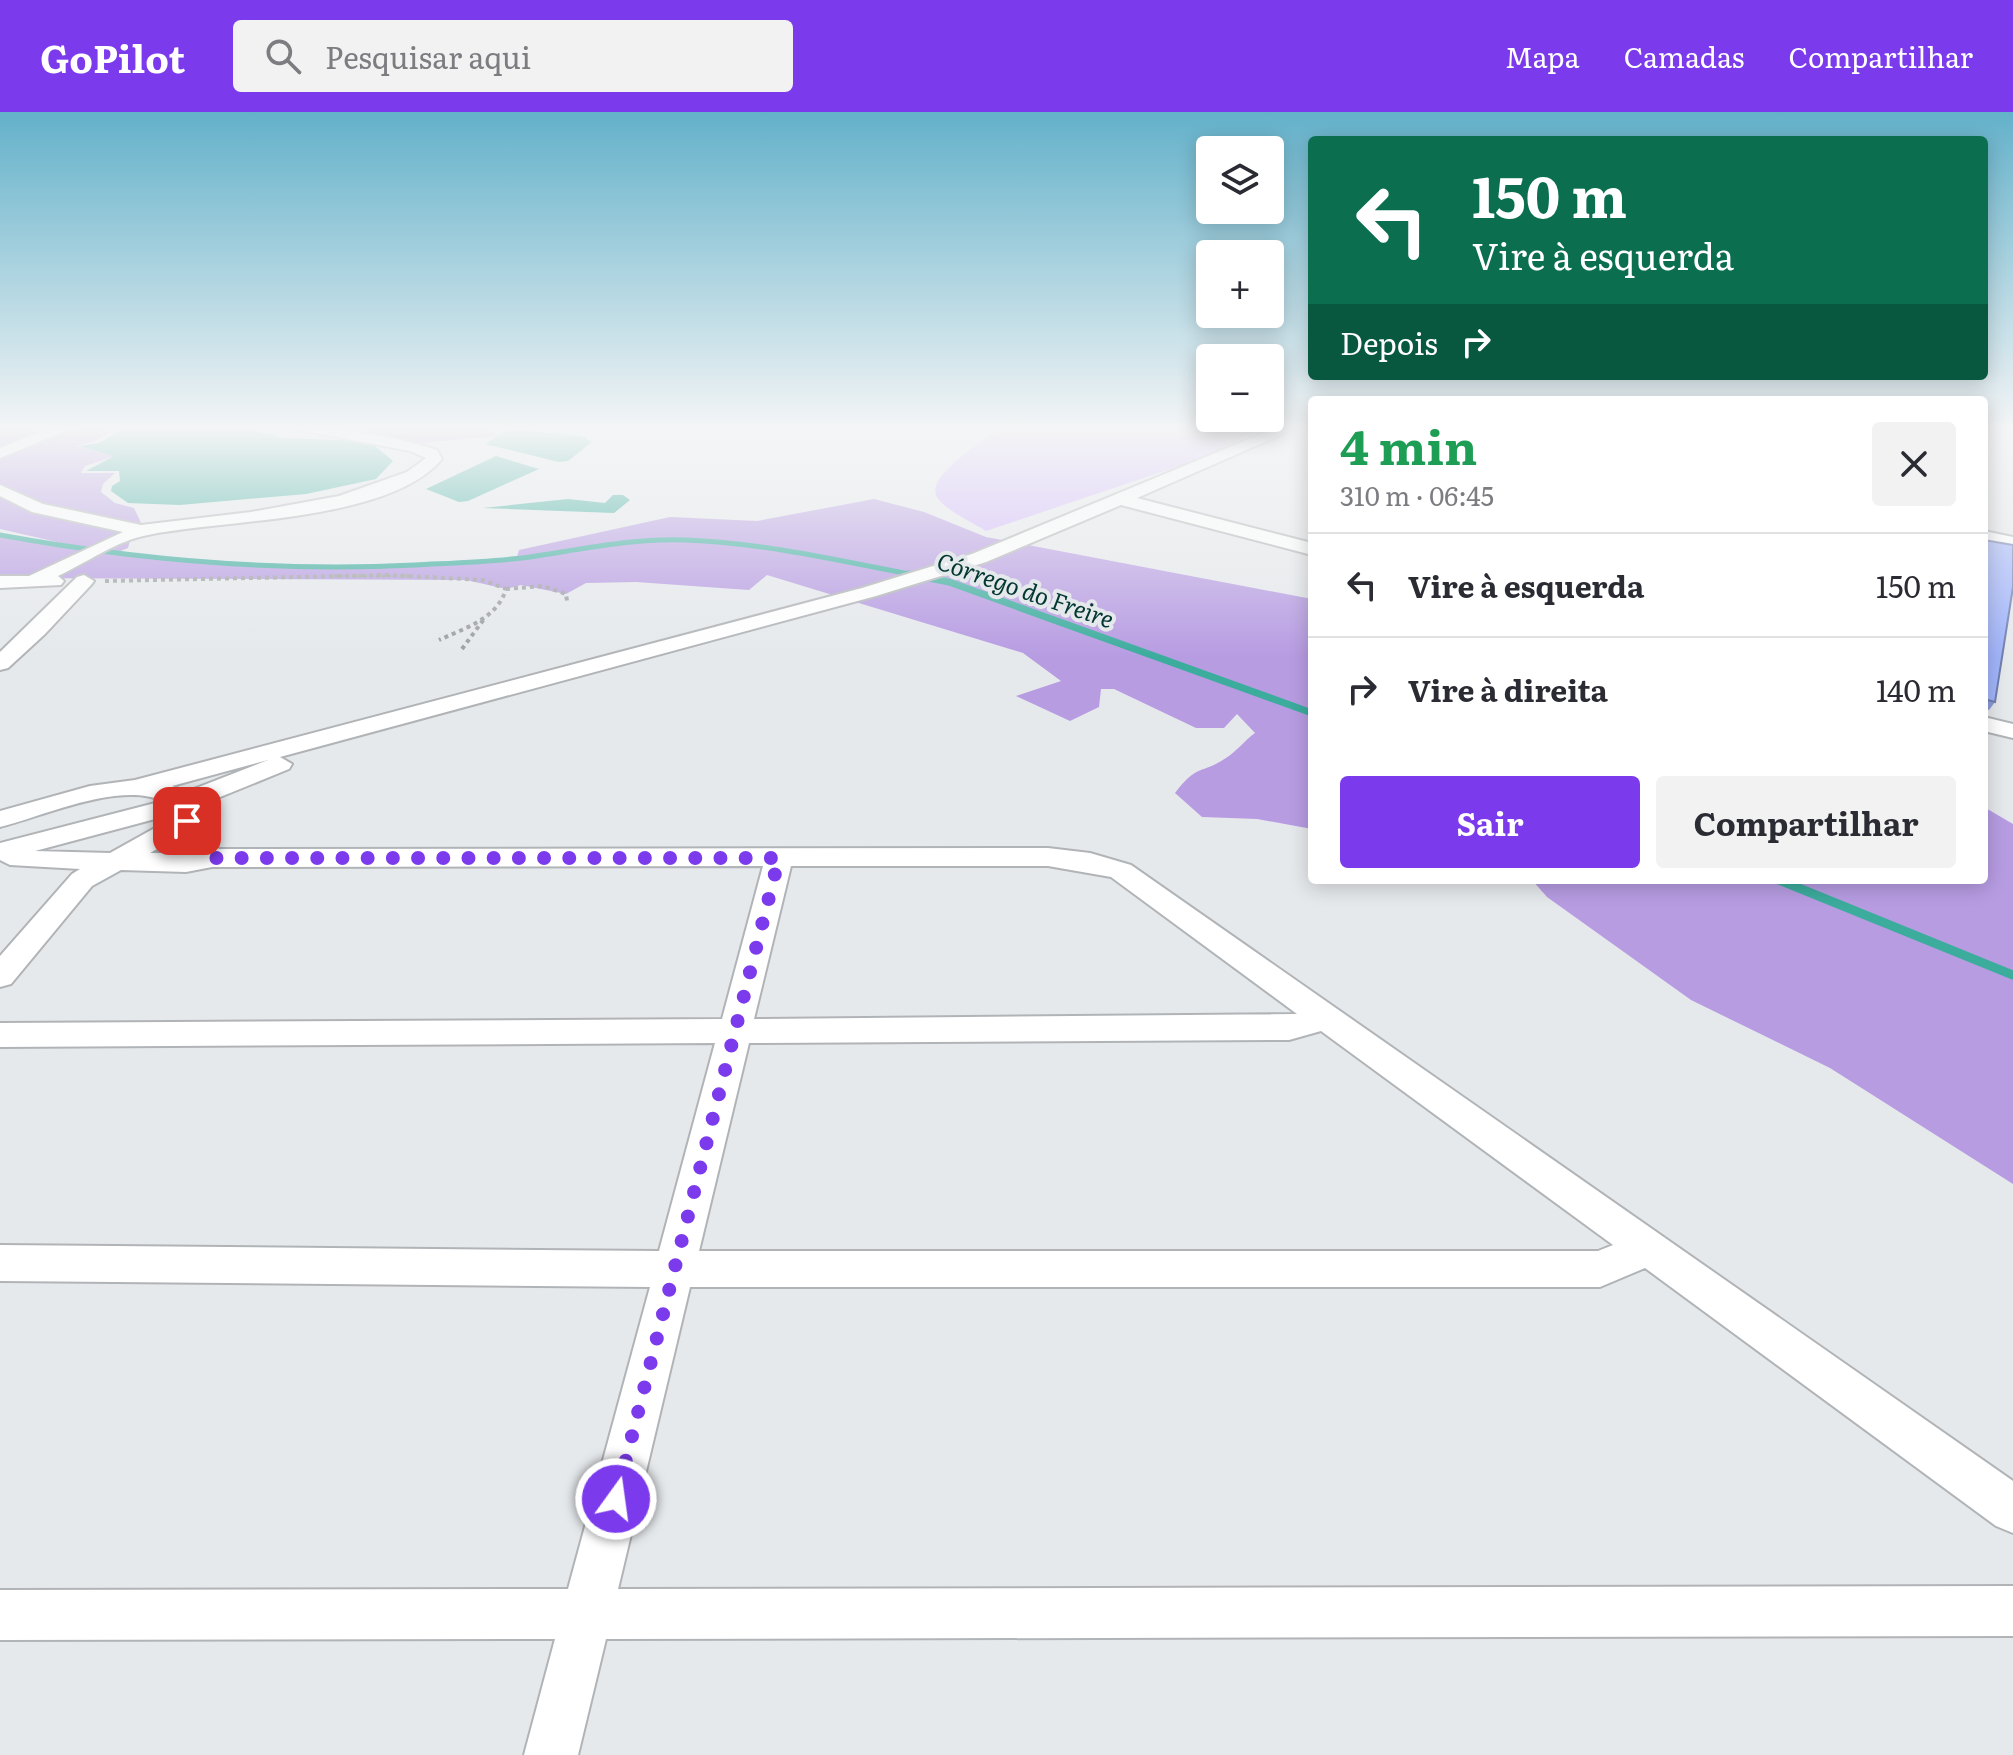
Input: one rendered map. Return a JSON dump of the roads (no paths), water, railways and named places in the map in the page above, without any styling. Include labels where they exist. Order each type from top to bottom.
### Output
[{"type":"street","points":[[29,504],[141,530]]},
{"type":"street","points":[[33,581],[141,530],[323,504]]},
{"type":"street","points":[[0,819],[126,787],[142,786],[869,592],[979,558],[1115,504]]},
{"type":"street","points":[[1138,504],[1308,548]]},
{"type":"street","points":[[1988,537],[2013,542]]},
{"type":"street","points":[[0,582],[84,581],[0,663]]},
{"type":"street","points":[[1988,725],[2013,731]]},
{"type":"street","points":[[1,851],[183,812],[337,735]]},
{"type":"street","points":[[142,786],[169,791],[183,812],[191,836],[212,858]]},
{"type":"street","points":[[0,976],[82,880],[109,862],[151,844],[183,812]]},
{"type":"street","points":[[1,851],[20,859],[109,862],[186,863],[212,858],[1048,857],[1106,866],[1121,871],[2013,1509]]},
{"type":"street","points":[[551,1755],[779,858]]},
{"type":"street","points":[[0,1035],[1289,1028],[1326,1018]]},
{"type":"street","points":[[0,1263],[675,1269],[1600,1269],[1648,1248]]},
{"type":"street","points":[[0,1615],[2013,1611]]},
{"type":"waterway","name":"Córrego do Freire","points":[[0,535],[155,557],[311,567],[487,561],[627,542],[686,540],[774,549],[919,576]]},
{"type":"waterway","name":"Córrego do Freire","points":[[908,574],[949,582],[1308,712]]},
{"type":"waterway","name":"Córrego do Freire","points":[[1789,884],[2013,975]]}]
